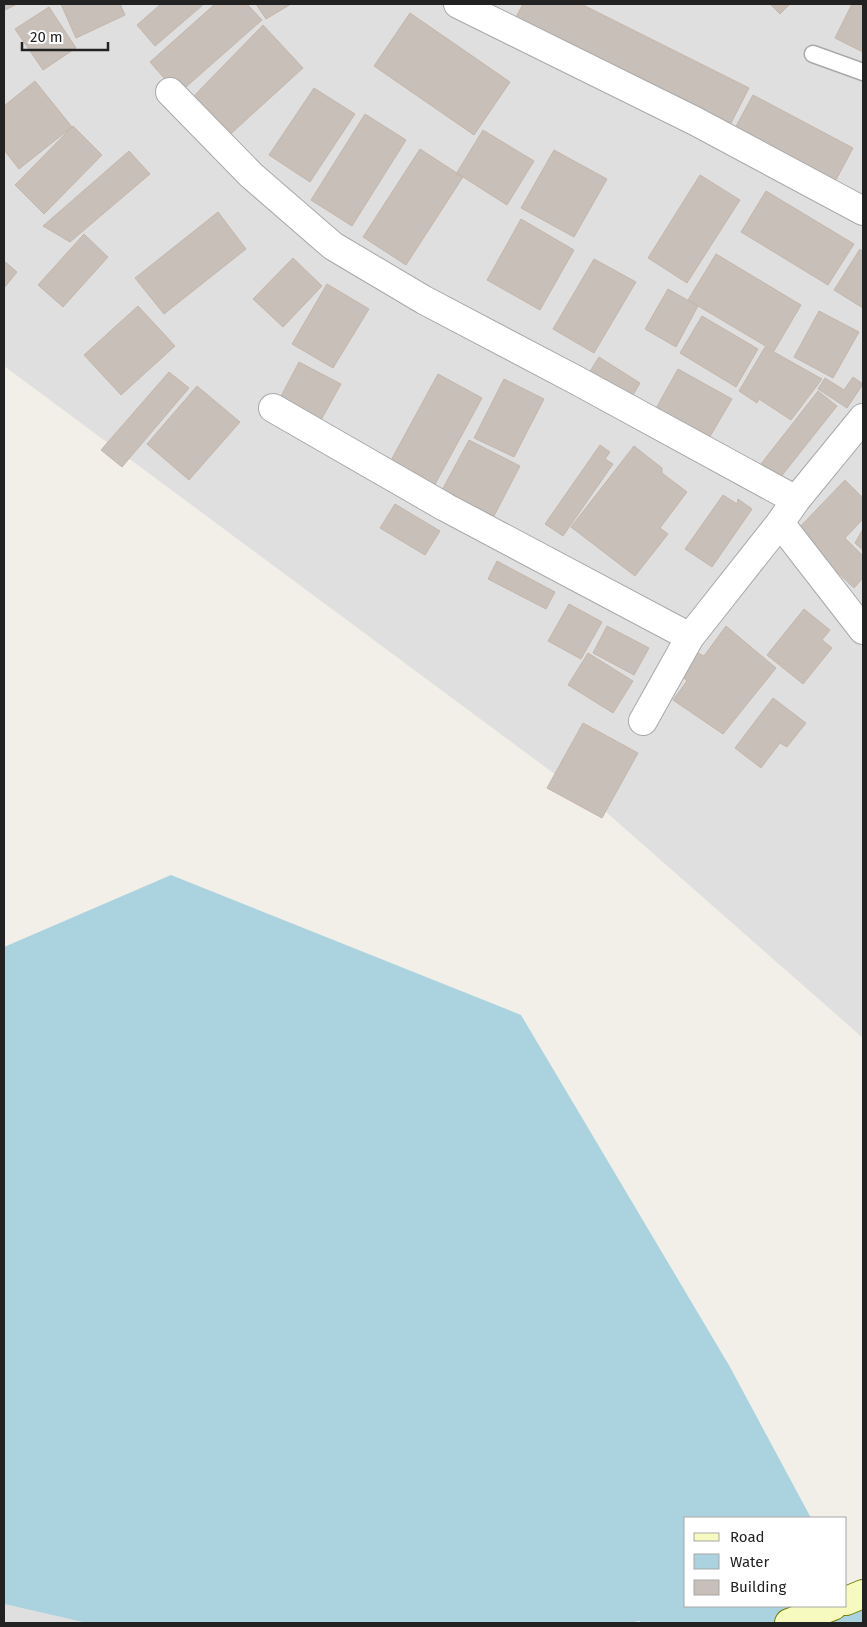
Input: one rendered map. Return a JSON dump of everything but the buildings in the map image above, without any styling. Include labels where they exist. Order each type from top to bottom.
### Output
[{"type":"main road","points":[[847,1601],[863,1594]]},
{"type":"main road","points":[[789,1623],[830,1607]]},
{"type":"street","points":[[458,4],[695,121],[863,211]]},
{"type":"street","points":[[170,92],[251,175],[333,246],[424,300],[576,380],[796,500]]},
{"type":"street","points":[[273,408],[445,507],[690,637]]},
{"type":"street","points":[[643,721],[690,637],[796,500],[863,418]]},
{"type":"street","points":[[780,523],[863,630]]},
{"type":"lane","points":[[813,54],[863,72]]},
{"type":"shaded area","points":[[4,4],[863,4],[863,1038],[606,812],[4,366]]},
{"type":"shaded area","points":[[4,1604],[87,1623],[4,1623]]},
{"type":"water","points":[[171,875],[521,1015],[730,1367],[810,1517],[684,1517],[684,1607],[847,1607],[847,1586],[863,1612],[863,1623],[641,1623],[640,1621],[627,1623],[87,1623],[4,1604],[4,947]]}]
